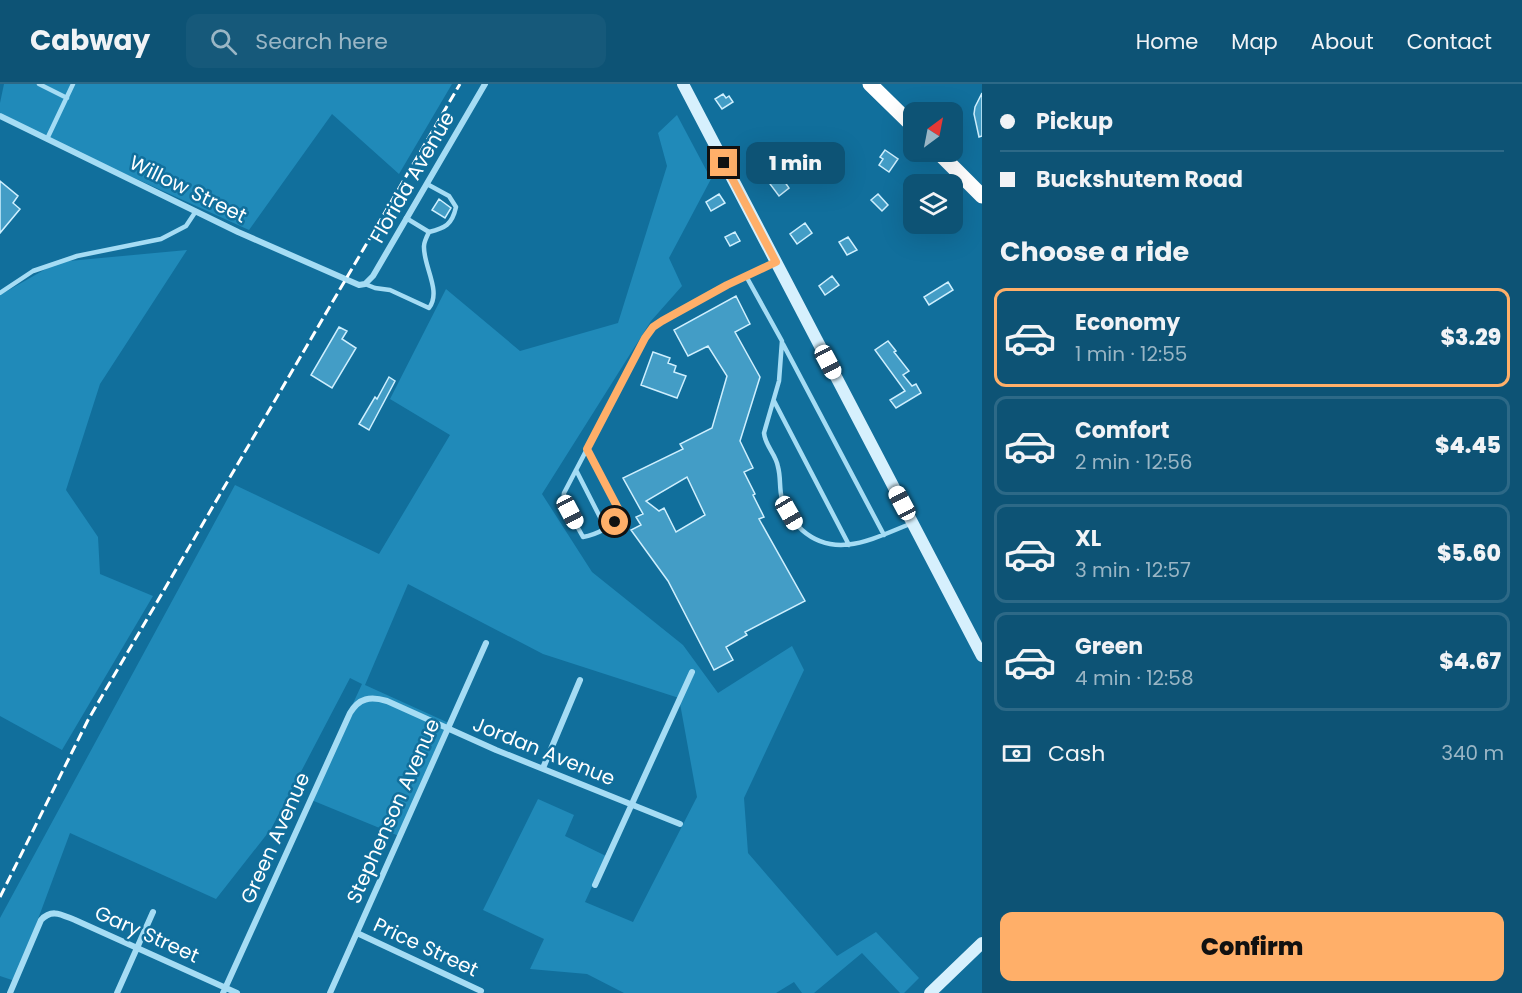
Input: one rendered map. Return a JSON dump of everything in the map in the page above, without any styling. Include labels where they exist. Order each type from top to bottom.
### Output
[{"type":"highway","points":[[875,86],[903,115]]},
{"type":"highway","points":[[948,162],[982,196]]},
{"type":"main road","points":[[683,84],[982,656]]},
{"type":"main road","points":[[930,993],[982,943]]},
{"type":"street","name":"Florida Avenue","points":[[365,284],[373,276],[485,84]]},
{"type":"street","name":"Willow Street","points":[[0,116],[196,211],[346,280],[359,285],[365,284]]},
{"type":"street","name":"Stephenson Avenue","points":[[330,993],[486,643]]},
{"type":"street","points":[[595,885],[693,672]]},
{"type":"street","points":[[543,768],[580,680]]},
{"type":"street","name":"Jordan Avenue","points":[[362,700],[375,698],[387,701],[448,729],[680,824]]},
{"type":"street","name":"Green Avenue","points":[[224,990],[350,713],[362,700]]},
{"type":"street","name":"Gary Street","points":[[10,993],[43,917],[50,912],[59,913],[224,990],[237,993]]},
{"type":"street","points":[[117,993],[153,912]]},
{"type":"street","name":"Price Street","points":[[357,933],[482,991]]},
{"type":"lane","points":[[39,84],[67,98]]},
{"type":"lane","points":[[47,139],[73,84]]},
{"type":"lane","points":[[406,218],[429,232],[443,228],[454,217],[456,207],[449,196],[427,184]]},
{"type":"lane","points":[[0,292],[33,271],[66,260],[161,239],[186,226],[196,211]]},
{"type":"lane","points":[[365,284],[390,290],[429,308],[434,294],[424,245],[429,232]]},
{"type":"lane","points":[[587,449],[621,514],[615,522],[592,535],[582,537],[563,501],[564,493],[645,338],[653,327],[776,262]]},
{"type":"lane","points":[[746,276],[884,535]]},
{"type":"lane","points":[[782,341],[779,381],[764,433],[765,442],[778,466],[782,501],[795,524],[813,540],[834,546],[849,545],[884,535],[912,523]]},
{"type":"lane","points":[[774,401],[849,545]]},
{"type":"lane","points":[[576,470],[605,527]]},
{"type":"shaded area","points":[[4,84],[452,84],[399,174],[332,114],[249,230],[0,117]]},
{"type":"shaded area","points":[[677,115],[711,179],[669,258],[682,286],[651,321],[542,494],[592,572],[683,645],[718,693],[792,646],[804,670],[744,798],[748,853],[837,956],[876,932],[919,978],[904,993],[900,993],[862,953],[814,993],[802,993],[794,982],[776,993],[624,993],[587,974],[530,969],[544,939],[483,910],[538,799],[574,815],[565,836],[606,856],[585,902],[633,922],[697,797],[679,698],[543,654],[408,584],[365,685],[451,724],[399,836],[309,799],[362,684],[350,678],[271,829],[216,899],[70,833],[15,981],[0,976],[0,918],[235,485],[379,554],[450,435],[390,399],[446,289],[520,351],[618,323],[667,166],[658,133]]},
{"type":"shaded area","points":[[187,250],[100,384],[66,490],[98,537],[100,574],[153,596],[62,750],[0,716],[0,295],[58,262]]},
{"type":"building","points":[[982,93],[982,136],[979,137],[974,114]]},
{"type":"building","points":[[723,94],[726,98],[729,96],[733,102],[722,109],[715,99]]},
{"type":"building","points":[[885,150],[898,159],[889,172],[879,165],[883,159],[880,157]]},
{"type":"building","points":[[778,172],[789,188],[779,196],[767,180]]},
{"type":"building","points":[[0,181],[18,196],[13,203],[20,209],[0,233]]},
{"type":"building","points":[[719,194],[725,203],[711,211],[706,202]]},
{"type":"building","points":[[878,194],[888,205],[882,211],[871,200]]},
{"type":"building","points":[[439,199],[451,208],[445,218],[432,210]]},
{"type":"building","points":[[805,223],[812,233],[797,244],[790,234]]},
{"type":"building","points":[[735,232],[740,241],[730,246],[725,237]]},
{"type":"building","points":[[848,237],[857,250],[847,255],[839,242]]},
{"type":"building","points":[[832,276],[839,285],[825,295],[819,286]]},
{"type":"building","points":[[948,282],[953,290],[929,305],[924,297]]},
{"type":"building","points":[[736,296],[750,324],[735,332],[760,377],[740,441],[753,468],[744,472],[764,517],[759,519],[805,601],[745,632],[747,635],[726,647],[733,660],[714,670],[668,581],[631,530],[641,525],[636,517],[643,514],[623,478],[683,449],[680,444],[712,428],[727,376],[708,346],[688,356],[674,330]],"holes":[[[687,477],[705,515],[676,532],[664,508],[659,511],[646,501]]]},
{"type":"building","points":[[339,327],[347,331],[342,339],[356,348],[332,388],[311,375]]},
{"type":"building","points":[[888,341],[909,371],[903,375],[912,386],[916,384],[921,393],[896,408],[890,400],[905,391],[875,350]]},
{"type":"building","points":[[653,352],[670,358],[668,363],[676,366],[674,372],[686,376],[677,398],[641,385]]},
{"type":"building","points":[[389,377],[395,381],[369,430],[359,424]]},
{"type":"railway","points":[[0,897],[88,720],[460,84]]},
{"type":"route","points":[[615,522],[621,514],[587,449],[645,338],[653,327],[662,321],[727,285],[776,262],[724,163]]}]
